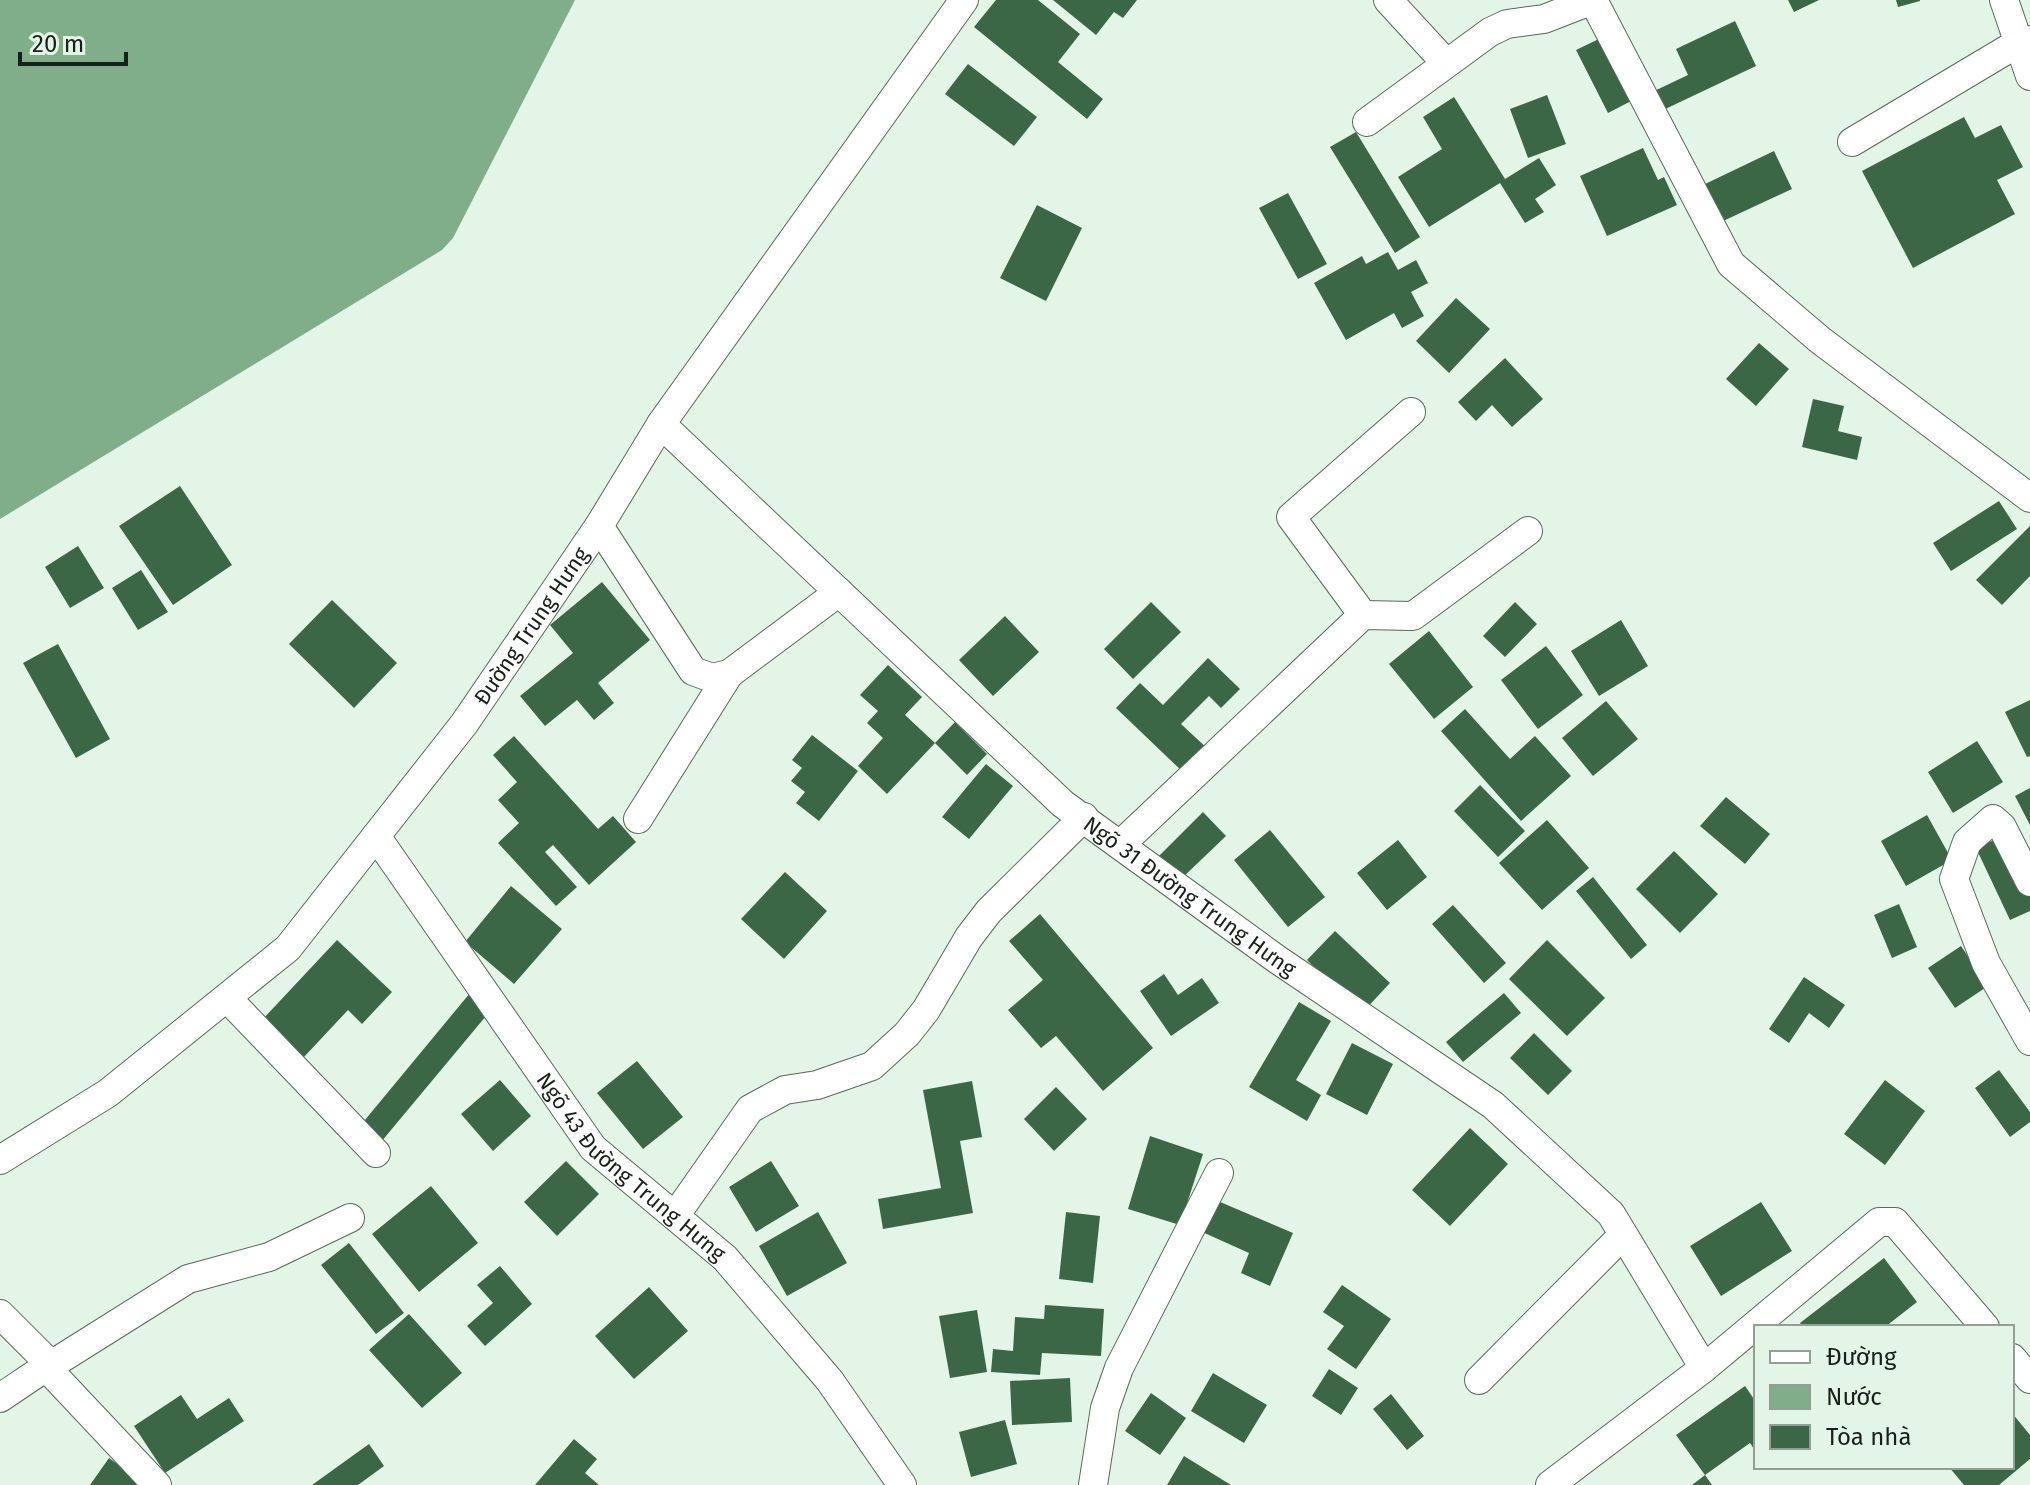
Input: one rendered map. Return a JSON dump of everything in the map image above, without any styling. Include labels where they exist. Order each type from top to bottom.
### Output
[{"type":"street","name":"Đường Trung Hưng","points":[[0,1160],[108,1093],[288,948],[464,724],[599,526],[661,424],[964,0]]},
{"type":"street","points":[[1388,0],[1445,62]]},
{"type":"street","points":[[1367,122],[1445,62],[1507,24],[1544,19],[1593,0],[1731,264],[1820,340],[2030,498]]},
{"type":"street","points":[[2004,0],[2024,42],[2030,76]]},
{"type":"street","points":[[1852,142],[2024,42]]},
{"type":"street","points":[[1363,615],[1291,517],[1411,412]]},
{"type":"street","name":"Ngõ 31 Đường Trung Hưng","points":[[661,424],[1063,804],[1278,960],[1493,1105],[1611,1214],[1704,1368]]},
{"type":"street","points":[[599,526],[693,671],[712,678],[729,674]]},
{"type":"street","points":[[1121,844],[1363,615],[1413,616],[1528,531]]},
{"type":"street","points":[[638,819],[729,674],[839,592]]},
{"type":"street","points":[[675,1216],[750,1109],[785,1090],[817,1085],[872,1066],[907,1034],[926,1010],[969,937],[989,911],[1084,817]]},
{"type":"street","points":[[2030,882],[2002,827],[1993,819],[1967,842],[1954,879],[1986,963],[2030,1041]]},
{"type":"street","name":"Ngõ 43 Đường Trung Hưng","points":[[376,836],[593,1148],[725,1258],[830,1381],[896,1483]]},
{"type":"street","points":[[227,998],[376,1153]]},
{"type":"street","points":[[1093,1485],[1105,1408],[1119,1368],[1219,1173]]},
{"type":"street","points":[[0,1398],[188,1279],[269,1257],[350,1218]]},
{"type":"street","points":[[1755,1325],[1870,1228],[1888,1220],[1900,1227],[1983,1325]]},
{"type":"street","points":[[1479,1380],[1623,1235]]},
{"type":"street","points":[[0,1314],[157,1485]]},
{"type":"street","points":[[1550,1485],[1704,1368],[1754,1326]]},
{"type":"street","points":[[2014,1360],[2030,1379]]},
{"type":"water","points":[[0,0],[575,0],[453,238],[442,250],[0,519]]},
{"type":"building","points":[[996,0],[1038,0],[1080,34],[1058,62],[1103,99],[1087,119],[974,27]]},
{"type":"building","points":[[1053,0],[1137,0],[1123,18],[1114,12],[1096,35]]},
{"type":"building","points":[[1788,0],[1819,0],[1794,12]]},
{"type":"building","points":[[1896,0],[1920,0],[1920,1],[1898,7]]},
{"type":"building","points":[[1735,21],[1756,66],[1659,112],[1650,93],[1688,75],[1676,49]]},
{"type":"building","points":[[1603,37],[1635,99],[1608,113],[1576,50]]},
{"type":"building","points":[[968,64],[1037,117],[1014,146],[945,94]]},
{"type":"building","points":[[1547,95],[1566,144],[1528,158],[1510,109]]},
{"type":"building","points":[[1454,97],[1505,179],[1539,158],[1556,185],[1535,199],[1544,212],[1525,223],[1500,183],[1429,227],[1398,177],[1442,149],[1423,117]]},
{"type":"building","points":[[1964,117],[1975,138],[2001,125],[2023,167],[1997,180],[2015,214],[1913,268],[1862,171]]},
{"type":"building","points":[[1356,132],[1420,237],[1395,253],[1330,147]]},
{"type":"building","points":[[1643,148],[1658,180],[1664,177],[1677,205],[1607,236],[1580,176]]},
{"type":"building","points":[[1774,151],[1792,189],[1721,222],[1703,185]]},
{"type":"building","points":[[1288,193],[1327,264],[1298,279],[1259,208]]},
{"type":"building","points":[[1037,205],[1082,228],[1046,301],[1000,278]]},
{"type":"building","points":[[1388,252],[1398,270],[1416,260],[1428,283],[1411,292],[1424,316],[1402,328],[1394,313],[1346,340],[1314,283],[1362,256],[1366,264]]},
{"type":"building","points":[[1456,298],[1490,329],[1449,373],[1416,341]]},
{"type":"building","points":[[1759,343],[1789,369],[1756,406],[1726,379]]},
{"type":"building","points":[[1505,358],[1543,399],[1512,427],[1492,405],[1476,421],[1458,402]]},
{"type":"building","points":[[1813,399],[1844,406],[1838,431],[1862,437],[1857,460],[1802,447]]},
{"type":"building","points":[[180,486],[232,565],[173,605],[119,526]]},
{"type":"building","points":[[1999,501],[2017,529],[1951,571],[1933,543]]},
{"type":"building","points":[[2030,526],[2030,576],[2002,605],[1976,580]]},
{"type":"building","points":[[78,546],[104,588],[70,608],[45,567]]},
{"type":"building","points":[[141,570],[168,612],[138,630],[112,588]]},
{"type":"building","points":[[602,582],[650,640],[598,683],[614,703],[594,720],[577,700],[545,726],[520,696],[573,653],[550,625]]},
{"type":"building","points":[[332,600],[397,663],[354,708],[289,644]]},
{"type":"building","points":[[1151,602],[1181,632],[1133,679],[1104,649]]},
{"type":"building","points":[[1515,602],[1537,624],[1505,657],[1483,636]]},
{"type":"building","points":[[1005,616],[1039,652],[993,696],[959,660]]},
{"type":"building","points":[[1621,620],[1648,666],[1599,696],[1571,651]]},
{"type":"building","points":[[1429,631],[1473,687],[1434,719],[1389,664]]},
{"type":"building","points":[[58,644],[110,739],[76,758],[23,663]]},
{"type":"building","points":[[1546,646],[1583,695],[1538,729],[1501,680]]},
{"type":"building","points":[[1208,658],[1240,689],[1221,708],[1209,696],[1181,724],[1209,750],[1186,775],[1116,708],[1140,683],[1163,705]]},
{"type":"building","points":[[888,665],[922,697],[905,715],[935,743],[887,794],[858,766],[883,738],[867,723],[878,711],[860,695]]},
{"type":"building","points":[[2030,700],[2030,756],[2027,757],[2005,712]]},
{"type":"building","points":[[1606,701],[1638,739],[1593,776],[1562,738]]},
{"type":"building","points":[[1465,709],[1510,759],[1535,736],[1571,776],[1521,821],[1441,731]]},
{"type":"building","points":[[955,722],[987,754],[967,775],[935,743]]},
{"type":"building","points":[[812,735],[858,771],[819,821],[796,803],[805,792],[791,781],[802,768],[792,760]]},
{"type":"building","points":[[514,736],[598,829],[613,816],[636,842],[589,885],[553,845],[545,852],[577,887],[556,906],[498,843],[519,823],[498,800],[517,782],[493,755]]},
{"type":"building","points":[[1977,741],[2003,782],[1953,813],[1928,772]]},
{"type":"building","points":[[986,764],[1013,786],[969,839],[942,817]]},
{"type":"building","points":[[1480,785],[1525,831],[1498,857],[1454,811]]},
{"type":"building","points":[[2030,788],[2030,825],[2015,796]]},
{"type":"building","points":[[1726,797],[1770,834],[1745,864],[1700,826]]},
{"type":"building","points":[[1203,812],[1226,836],[1179,881],[1157,858]]},
{"type":"building","points":[[1927,815],[1952,860],[1906,886],[1881,841]]},
{"type":"building","points":[[1547,820],[1589,868],[1542,910],[1499,863]]},
{"type":"building","points":[[1270,830],[1325,897],[1288,927],[1234,860]]},
{"type":"building","points":[[2003,836],[2030,894],[2030,911],[2010,920],[1976,848]]},
{"type":"building","points":[[1398,840],[1427,877],[1387,910],[1357,873]]},
{"type":"building","points":[[1674,851],[1718,894],[1680,933],[1636,889]]},
{"type":"building","points":[[785,872],[827,911],[784,959],[741,919]]},
{"type":"building","points":[[1593,877],[1647,945],[1631,959],[1576,891]]},
{"type":"building","points":[[511,886],[562,929],[514,984],[465,942]]},
{"type":"building","points":[[1899,904],[1917,947],[1892,958],[1874,915]]},
{"type":"building","points":[[1453,905],[1506,963],[1484,983],[1432,924]]},
{"type":"building","points":[[1040,914],[1153,1048],[1103,1091],[1056,1036],[1041,1048],[1008,1010],[1043,980],[1009,941]]},
{"type":"building","points":[[1335,931],[1390,983],[1362,1013],[1307,960]]},
{"type":"building","points":[[337,940],[392,992],[362,1024],[348,1010],[304,1057],[263,1019]]},
{"type":"building","points":[[1547,940],[1605,998],[1567,1036],[1509,979]]},
{"type":"building","points":[[1961,946],[1988,986],[1955,1008],[1928,968]]},
{"type":"building","points":[[1164,974],[1178,995],[1202,978],[1219,1003],[1171,1036],[1140,991]]},
{"type":"building","points":[[1804,977],[1845,1005],[1829,1028],[1809,1013],[1789,1043],[1769,1029]]},
{"type":"building","points":[[470,993],[491,1010],[381,1142],[360,1126]]},
{"type":"building","points":[[1504,993],[1521,1013],[1463,1062],[1446,1042]]},
{"type":"building","points":[[1299,1002],[1331,1021],[1296,1080],[1321,1095],[1307,1121],[1249,1087]]},
{"type":"building","points":[[1534,1033],[1572,1071],[1548,1095],[1510,1058]]},
{"type":"building","points":[[1352,1043],[1393,1064],[1367,1115],[1326,1094]]},
{"type":"building","points":[[637,1061],[683,1117],[643,1149],[597,1093]]},
{"type":"building","points":[[1999,1070],[2030,1112],[2030,1122],[2010,1137],[1975,1088]]},
{"type":"building","points":[[500,1080],[531,1116],[493,1151],[461,1114]]},
{"type":"building","points":[[1885,1080],[1925,1111],[1885,1165],[1844,1134]]},
{"type":"building","points":[[972,1081],[982,1137],[960,1141],[973,1213],[883,1229],[878,1199],[941,1188],[923,1090]]},
{"type":"building","points":[[1056,1087],[1087,1119],[1054,1151],[1024,1119]]},
{"type":"building","points":[[1470,1128],[1508,1164],[1450,1226],[1412,1190]]},
{"type":"building","points":[[1150,1136],[1203,1154],[1180,1225],[1128,1209]]},
{"type":"building","points":[[566,1161],[599,1194],[557,1236],[524,1202]]},
{"type":"building","points":[[771,1161],[799,1206],[756,1232],[729,1187]]},
{"type":"building","points":[[431,1186],[478,1243],[419,1292],[372,1234]]},
{"type":"building","points":[[1213,1199],[1293,1233],[1270,1286],[1241,1273],[1249,1253],[1200,1231]]},
{"type":"building","points":[[1761,1202],[1792,1251],[1721,1296],[1690,1246]]},
{"type":"building","points":[[818,1212],[847,1263],[787,1296],[759,1246]]},
{"type":"building","points":[[1066,1212],[1100,1216],[1093,1283],[1059,1279]]},
{"type":"building","points":[[349,1243],[404,1313],[376,1334],[321,1265]]},
{"type":"building","points":[[1884,1258],[1917,1302],[1888,1325],[1800,1323]]},
{"type":"building","points":[[500,1266],[532,1304],[485,1346],[467,1326],[493,1303],[477,1285]]},
{"type":"building","points":[[1342,1285],[1391,1319],[1356,1369],[1327,1349],[1344,1326],[1323,1312]]},
{"type":"building","points":[[649,1287],[688,1331],[634,1379],[595,1336]]},
{"type":"building","points":[[1045,1305],[1104,1309],[1101,1356],[1042,1353],[1040,1375],[991,1372],[993,1349],[1013,1351],[1015,1317],[1044,1319]]},
{"type":"building","points":[[977,1310],[987,1372],[950,1378],[939,1316]]},
{"type":"building","points":[[409,1314],[462,1373],[422,1408],[369,1350]]},
{"type":"building","points":[[1329,1369],[1358,1388],[1341,1415],[1312,1396]]},
{"type":"building","points":[[1213,1373],[1267,1405],[1244,1443],[1191,1411]]},
{"type":"building","points":[[1070,1378],[1072,1422],[1012,1425],[1010,1381]]},
{"type":"building","points":[[1745,1386],[1754,1399],[1754,1449],[1750,1443],[1705,1475],[1676,1435]]},
{"type":"building","points":[[1151,1393],[1186,1418],[1160,1455],[1125,1431]]},
{"type":"building","points":[[1391,1394],[1424,1436],[1407,1450],[1373,1409]]},
{"type":"building","points":[[181,1395],[197,1419],[229,1398],[244,1421],[165,1473],[134,1426]]},
{"type":"building","points":[[2014,1415],[2030,1435],[2030,1459],[1999,1485],[1964,1485],[1951,1469],[2014,1469]]},
{"type":"building","points":[[1005,1420],[1017,1464],[971,1477],[959,1432]]},
{"type":"building","points":[[574,1439],[597,1459],[585,1473],[599,1485],[535,1485]]},
{"type":"building","points":[[369,1444],[384,1466],[358,1485],[312,1485]]},
{"type":"building","points":[[1184,1456],[1231,1485],[1167,1485]]},
{"type":"building","points":[[109,1458],[146,1485],[90,1485]]},
{"type":"building","points":[[1705,1475],[1712,1485],[1692,1485]]}]
